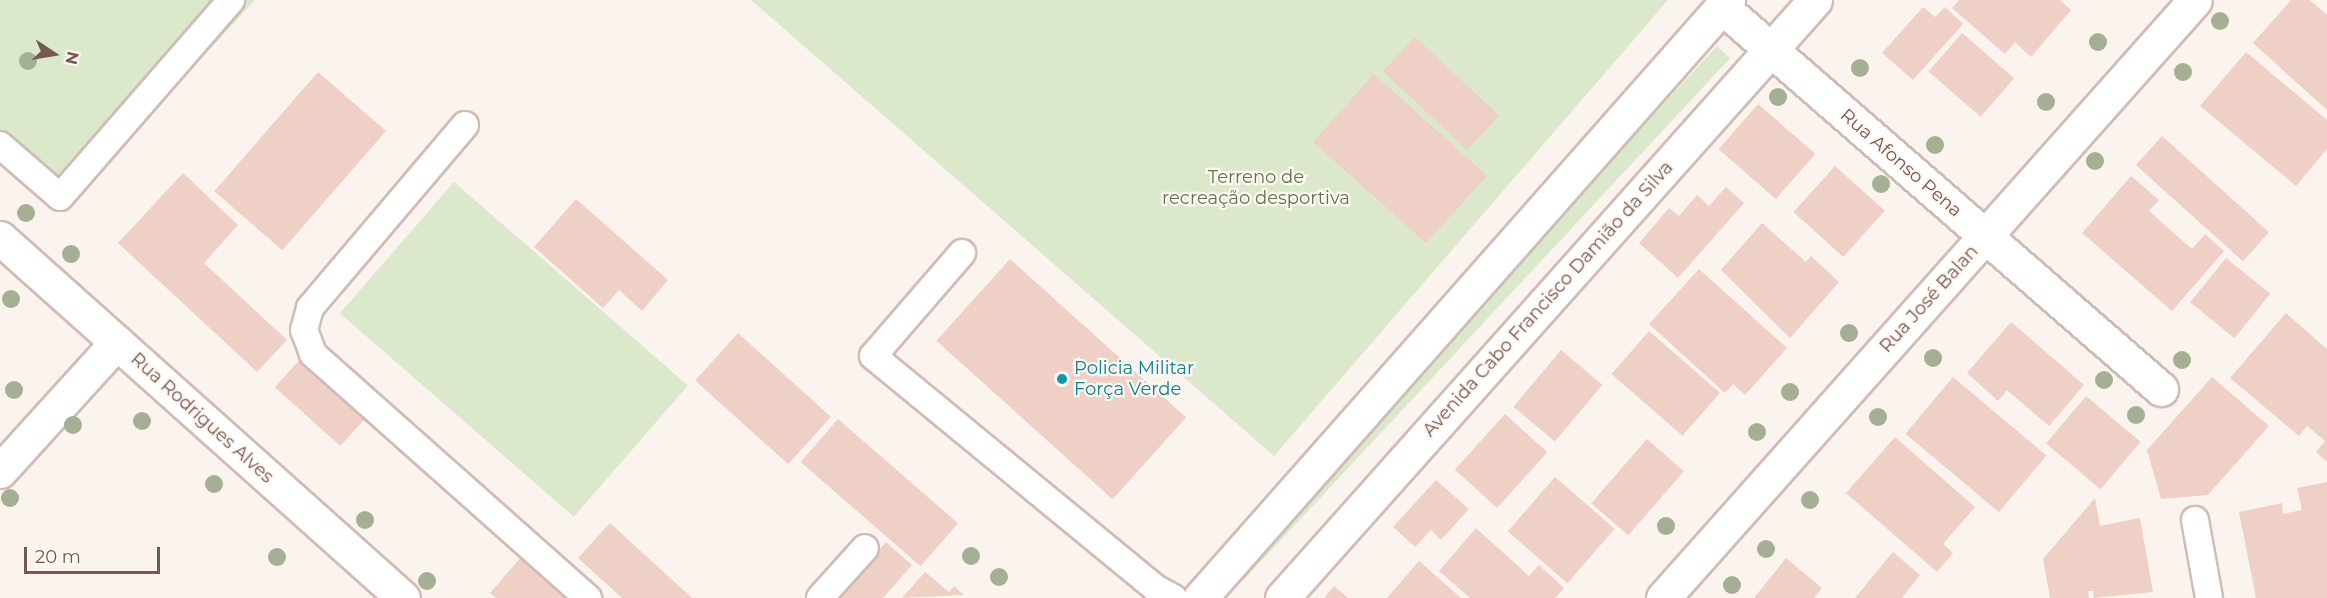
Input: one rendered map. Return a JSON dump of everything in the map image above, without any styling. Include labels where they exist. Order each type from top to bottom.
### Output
[{"type":"street","name":"Avenida Cabo Francisco Damião da Silva","points":[[1282,598],[1815,0]]},
{"type":"street","name":"Rua José Balan","points":[[1663,598],[2195,0]]},
{"type":"street","name":"Rua Afonso Pena","points":[[1725,4],[1771,49],[2161,389]]},
{"type":"street","points":[[1200,598],[1725,4]]},
{"type":"street","name":"Rua Rodrigues Alves","points":[[0,238],[403,598]]},
{"type":"street","points":[[0,471],[117,342]]},
{"type":"lane","points":[[0,145],[60,197],[231,0]]},
{"type":"lane","points":[[465,125],[310,308],[304,330],[313,354],[588,598]]},
{"type":"lane","points":[[962,253],[873,356],[1146,581],[1174,598]]},
{"type":"lane","points":[[2195,520],[2209,598]]},
{"type":"lane","points":[[819,598],[865,548]]},
{"type":"green space","points":[[0,0],[255,0],[64,207],[0,151]]},
{"type":"green space","name":"Terreno de recreação desportiva","points":[[751,0],[1668,0],[1274,456]]},
{"type":"green space","points":[[1717,46],[1730,58],[1242,582],[1229,570]]},
{"type":"green space","points":[[454,182],[688,385],[574,517],[340,313]]},
{"type":"building","points":[[1959,0],[2060,0],[2071,10],[2031,57],[2015,42],[2005,54],[1952,8]]},
{"type":"building","points":[[2291,0],[2310,0],[2327,15],[2327,110],[2253,43]]},
{"type":"building","points":[[1923,7],[1935,17],[1945,7],[1963,24],[1913,80],[1882,53]]},
{"type":"building","points":[[1962,33],[2014,78],[1981,117],[1929,71]]},
{"type":"building","points":[[1415,37],[1499,115],[1467,150],[1383,71]]},
{"type":"building","points":[[2246,52],[2327,120],[2327,149],[2296,186],[2200,106]]},
{"type":"building","points":[[318,72],[386,131],[282,250],[214,191]]},
{"type":"building","points":[[1374,74],[1487,176],[1426,243],[1313,142]]},
{"type":"building","points":[[1758,104],[1815,154],[1776,199],[1719,149]]},
{"type":"building","points":[[2162,136],[2269,232],[2243,261],[2136,165]]},
{"type":"building","points":[[1835,166],[1885,211],[1843,257],[1794,212]]},
{"type":"building","points":[[183,173],[238,225],[204,263],[287,340],[257,372],[118,243]]},
{"type":"building","points":[[2131,176],[2159,200],[2149,211],[2192,249],[2205,234],[2224,251],[2172,311],[2082,233]]},
{"type":"building","points":[[1726,187],[1744,203],[1678,278],[1639,243],[1669,208],[1679,216],[1697,195],[1709,206]]},
{"type":"building","points":[[576,199],[668,280],[642,311],[619,290],[603,308],[534,247]]},
{"type":"building","points":[[1762,223],[1806,262],[1811,256],[1839,282],[1790,338],[1721,270]]},
{"type":"building","points":[[2226,258],[2270,294],[2234,338],[2190,302]]},
{"type":"building","name":"Policia Militar Força Verde","points":[[1010,259],[1186,418],[1113,499],[936,341]]},
{"type":"building","points":[[1699,269],[1787,348],[1745,395],[1733,384],[1725,393],[1649,324]]},
{"type":"building","points":[[2286,313],[2327,349],[2327,462],[2316,452],[2325,441],[2307,426],[2299,436],[2230,378]]},
{"type":"building","points":[[2011,322],[2084,385],[2049,426],[2007,390],[1998,401],[1967,373]]},
{"type":"building","points":[[1649,331],[1720,393],[1683,436],[1612,374]]},
{"type":"building","points":[[738,333],[831,417],[788,464],[695,381]]},
{"type":"building","points":[[1561,350],[1602,385],[1555,441],[1513,407]]},
{"type":"building","points":[[303,356],[368,415],[340,446],[275,387]]},
{"type":"building","points":[[1953,377],[2046,455],[1999,512],[1905,434]]},
{"type":"building","points":[[2212,377],[2269,426],[2208,495],[2161,499],[2147,450]]},
{"type":"building","points":[[2086,396],[2140,442],[2101,489],[2046,443]]},
{"type":"building","points":[[1505,414],[1547,452],[1497,508],[1455,470]]},
{"type":"building","points":[[838,419],[958,523],[921,566],[801,462]]},
{"type":"building","points":[[1895,437],[1975,507],[1943,544],[1953,553],[1937,572],[1846,493]]},
{"type":"building","points":[[1647,439],[1684,471],[1628,535],[1591,503]]},
{"type":"building","points":[[1555,477],[1615,529],[1567,583],[1508,531]]},
{"type":"building","points":[[1436,480],[1469,509],[1441,540],[1431,530],[1415,547],[1393,527]]},
{"type":"building","points":[[2327,482],[2327,598],[2256,598],[2239,512],[2282,503],[2283,514],[2302,510],[2297,488]]},
{"type":"building","points":[[2095,498],[2100,526],[2140,518],[2153,592],[2094,598],[2093,591],[2088,591],[2089,598],[2050,598],[2043,559]]},
{"type":"building","points":[[610,523],[692,598],[622,598],[578,558]]},
{"type":"building","points":[[1476,528],[1529,576],[1539,565],[1564,588],[1555,598],[1470,598],[1439,571]]},
{"type":"building","points":[[886,542],[912,565],[883,598],[838,598]]},
{"type":"building","points":[[1893,552],[1920,575],[1902,598],[1855,598]]},
{"type":"building","points":[[523,555],[573,598],[496,598],[490,593]]},
{"type":"building","points":[[1786,558],[1822,588],[1814,598],[1754,598]]},
{"type":"building","points":[[1419,561],[1461,598],[1387,598]]},
{"type":"building","points":[[925,572],[949,592],[954,586],[964,595],[902,598]]},
{"type":"building","points":[[1334,586],[1348,598],[1324,598]]},
{"type":"place","name":"Policia Militar Força Verde","points":[[1062,379]]}]
